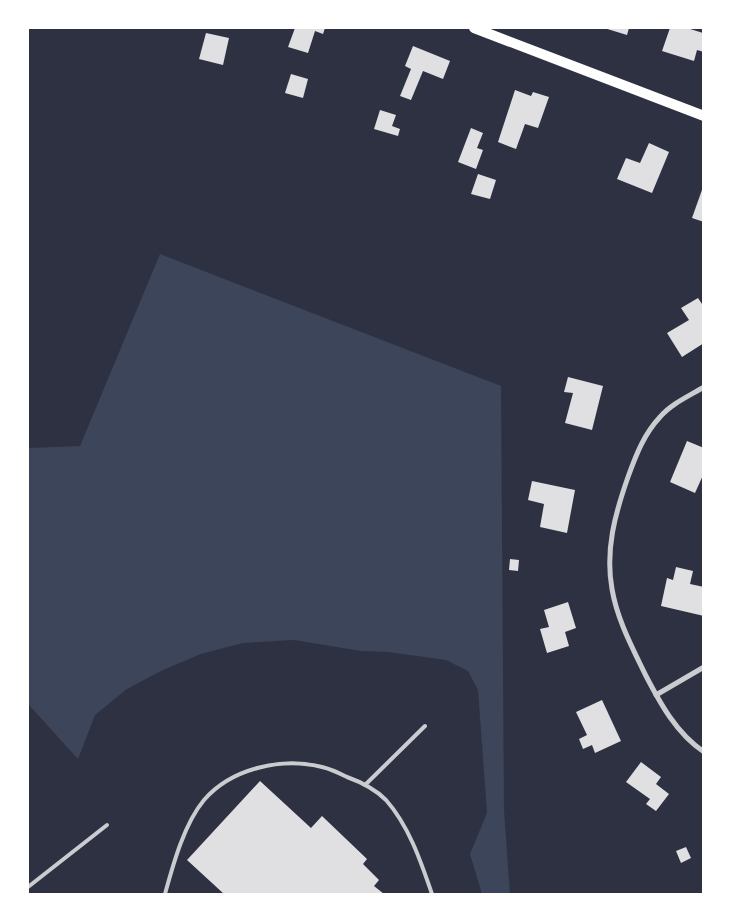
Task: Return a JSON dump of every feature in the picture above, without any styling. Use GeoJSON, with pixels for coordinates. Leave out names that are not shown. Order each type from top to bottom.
{"type":"FeatureCollection","features":[{"type":"Feature","properties":{"kind":"main road"},"geometry":{"type":"LineString","coordinates":[[474,28],[704,116]]}},
{"type":"Feature","properties":{"kind":"street"},"geometry":{"type":"LineString","coordinates":[[704,387],[666,411],[649,431],[636,456],[612,530],[610,546],[612,589],[629,641],[656,695],[679,730],[689,741],[704,752]]}},
{"type":"Feature","properties":{"kind":"street"},"geometry":{"type":"LineString","coordinates":[[656,695],[704,667]]}},
{"type":"Feature","properties":{"kind":"lane"},"geometry":{"type":"LineString","coordinates":[[365,785],[425,726]]}},
{"type":"Feature","properties":{"kind":"lane"},"geometry":{"type":"LineString","coordinates":[[165,894],[178,850],[194,815],[203,801],[226,781],[254,769],[287,763],[323,767],[365,785],[384,798],[401,821],[418,854],[432,894]]}},
{"type":"Feature","properties":{"kind":"lane"},"geometry":{"type":"LineString","coordinates":[[28,887],[107,825]]}},
{"type":"Feature","properties":{"kind":"shaded area"},"geometry":{"type":"Polygon","coordinates":[[[160,254],[501,386],[504,810],[510,894],[482,894],[470,854],[487,813],[478,690],[468,671],[446,660],[388,652],[361,651],[294,640],[243,643],[201,654],[163,670],[127,689],[95,715],[78,759],[28,704],[28,448],[80,446],[160,254]]]}},
{"type":"Feature","properties":{"kind":"building"},"geometry":{"type":"Polygon","coordinates":[[[295,28],[325,28],[323,34],[315,31],[308,53],[288,47],[295,28]]]}},
{"type":"Feature","properties":{"kind":"building"},"geometry":{"type":"Polygon","coordinates":[[[604,28],[629,28],[627,35],[604,28]]]}},
{"type":"Feature","properties":{"kind":"building"},"geometry":{"type":"Polygon","coordinates":[[[670,28],[687,28],[703,33],[704,52],[697,50],[694,61],[662,51],[670,28]]]}},
{"type":"Feature","properties":{"kind":"building"},"geometry":{"type":"Polygon","coordinates":[[[206,33],[229,38],[223,65],[199,59],[206,33]]]}},
{"type":"Feature","properties":{"kind":"building"},"geometry":{"type":"Polygon","coordinates":[[[413,46],[450,61],[443,79],[423,71],[411,100],[400,96],[411,69],[405,66],[413,46]]]}},
{"type":"Feature","properties":{"kind":"building"},"geometry":{"type":"Polygon","coordinates":[[[291,74],[308,79],[303,98],[285,93],[291,74]]]}},
{"type":"Feature","properties":{"kind":"building"},"geometry":{"type":"Polygon","coordinates":[[[515,90],[531,96],[533,92],[549,97],[538,128],[525,124],[516,149],[498,142],[515,90]]]}},
{"type":"Feature","properties":{"kind":"building"},"geometry":{"type":"Polygon","coordinates":[[[380,110],[396,115],[392,126],[400,129],[398,136],[374,129],[380,110]]]}},
{"type":"Feature","properties":{"kind":"building"},"geometry":{"type":"Polygon","coordinates":[[[471,128],[483,133],[477,148],[483,150],[476,169],[458,162],[471,128]]]}},
{"type":"Feature","properties":{"kind":"building"},"geometry":{"type":"Polygon","coordinates":[[[649,143],[669,152],[652,193],[617,179],[626,158],[640,163],[649,143]]]}},
{"type":"Feature","properties":{"kind":"building"},"geometry":{"type":"Polygon","coordinates":[[[478,174],[496,180],[490,199],[471,194],[478,174]]]}},
{"type":"Feature","properties":{"kind":"building"},"geometry":{"type":"Polygon","coordinates":[[[704,187],[704,222],[692,218],[704,187]]]}},
{"type":"Feature","properties":{"kind":"building"},"geometry":{"type":"Polygon","coordinates":[[[698,298],[704,307],[704,343],[682,357],[667,333],[689,320],[681,308],[698,298]]]}},
{"type":"Feature","properties":{"kind":"building"},"geometry":{"type":"Polygon","coordinates":[[[568,377],[603,386],[592,430],[565,423],[573,393],[564,392],[568,377]]]}},
{"type":"Feature","properties":{"kind":"building"},"geometry":{"type":"Polygon","coordinates":[[[687,441],[704,448],[704,473],[695,493],[670,482],[687,441]]]}},
{"type":"Feature","properties":{"kind":"building"},"geometry":{"type":"Polygon","coordinates":[[[532,481],[575,490],[567,533],[540,527],[544,504],[528,500],[532,481]]]}},
{"type":"Feature","properties":{"kind":"building"},"geometry":{"type":"Polygon","coordinates":[[[510,559],[519,560],[518,571],[509,570],[510,559]]]}},
{"type":"Feature","properties":{"kind":"building"},"geometry":{"type":"Polygon","coordinates":[[[676,567],[693,571],[690,584],[704,587],[704,616],[661,606],[667,578],[673,580],[676,567]]]}},
{"type":"Feature","properties":{"kind":"building"},"geometry":{"type":"Polygon","coordinates":[[[568,602],[576,628],[565,632],[569,646],[547,653],[540,629],[549,627],[544,610],[568,602]]]}},
{"type":"Feature","properties":{"kind":"building"},"geometry":{"type":"Polygon","coordinates":[[[602,700],[621,741],[595,753],[592,745],[583,749],[579,739],[587,735],[576,712],[602,700]]]}},
{"type":"Feature","properties":{"kind":"building"},"geometry":{"type":"Polygon","coordinates":[[[641,762],[661,777],[656,784],[669,794],[656,811],[646,804],[650,799],[626,782],[641,762]]]}},
{"type":"Feature","properties":{"kind":"building"},"geometry":{"type":"Polygon","coordinates":[[[260,781],[311,828],[322,816],[367,859],[363,864],[379,880],[374,886],[384,894],[224,894],[187,860],[260,781]]]}},
{"type":"Feature","properties":{"kind":"building"},"geometry":{"type":"Polygon","coordinates":[[[686,847],[691,858],[681,863],[676,851],[686,847]]]}}]}
